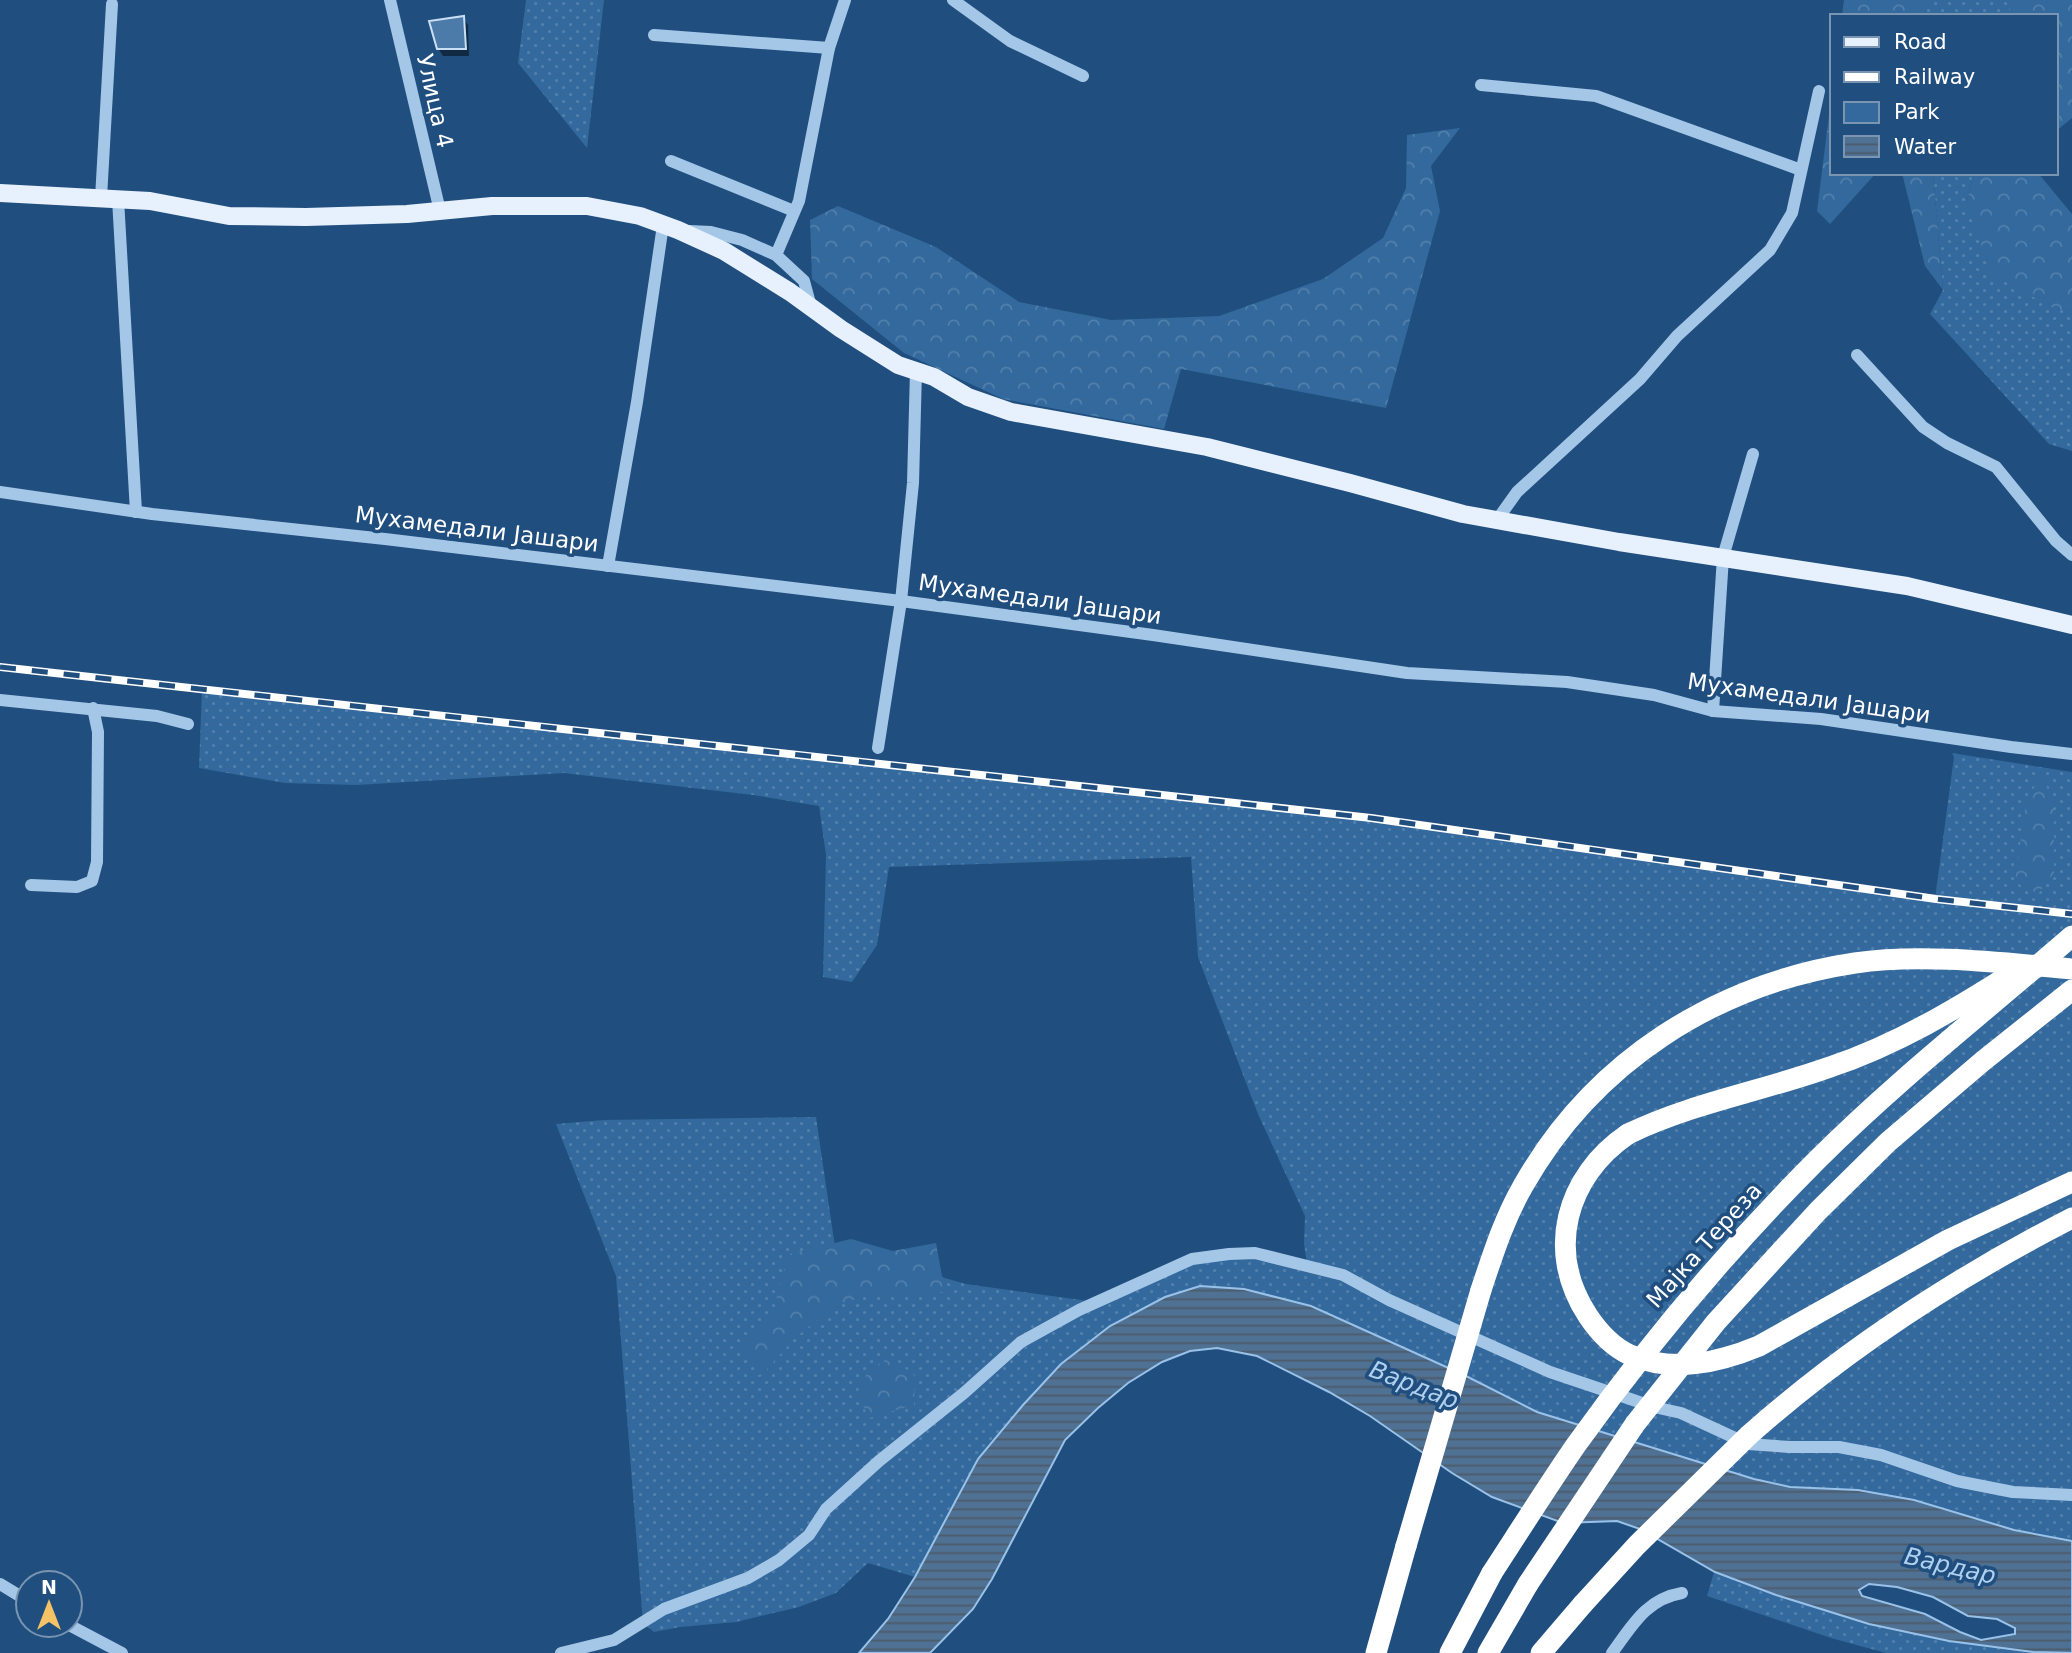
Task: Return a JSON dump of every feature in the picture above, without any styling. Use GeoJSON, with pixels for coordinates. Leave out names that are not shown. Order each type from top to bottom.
{"type":"FeatureCollection","features":[{"type":"Feature","properties":{"kind":"highway"},"geometry":{"type":"LineString","coordinates":[[2072,935],[1964,1004],[1866,1055],[1799,1078],[1665,1117],[1628,1134],[1600,1156],[1579,1187],[1567,1222],[1568,1267],[1575,1291],[1586,1313],[1613,1345],[1629,1354],[1666,1364],[1710,1362],[1736,1356],[1759,1346],[1948,1240],[2072,1182]]}},
{"type":"Feature","properties":{"kind":"highway","name":"Мајка Тереза"},"geometry":{"type":"LineString","coordinates":[[1450,1653],[1492,1573],[1576,1446],[1627,1376],[1694,1293],[1826,1152],[1897,1085],[2072,935]]}},
{"type":"Feature","properties":{"kind":"highway"},"geometry":{"type":"LineString","coordinates":[[1376,1653],[1481,1290],[1510,1211],[1534,1168],[1559,1132],[1592,1095],[1646,1046],[1695,1015],[1781,979],[1856,963],[1899,960],[1965,961],[2072,969]]}},
{"type":"Feature","properties":{"kind":"highway"},"geometry":{"type":"LineString","coordinates":[[1488,1653],[1577,1508],[1635,1424],[1716,1322],[1818,1211],[1888,1142],[2072,990]]}},
{"type":"Feature","properties":{"kind":"highway"},"geometry":{"type":"LineString","coordinates":[[1541,1653],[1637,1545],[1777,1409],[1896,1322],[2001,1256],[2072,1218]]}},
{"type":"Feature","properties":{"kind":"main road"},"geometry":{"type":"LineString","coordinates":[[0,193],[150,201],[229,216],[407,214],[492,206],[587,206],[640,216],[724,251],[898,365],[933,377],[968,397],[1011,412],[1207,447],[1463,514],[1619,542],[1907,586],[2072,625]]}},
{"type":"Feature","properties":{"kind":"street","name":"Улица 4"},"geometry":{"type":"LineString","coordinates":[[390,0],[440,211]]}},
{"type":"Feature","properties":{"kind":"street"},"geometry":{"type":"LineString","coordinates":[[776,255],[799,201],[830,48],[845,0]]}},
{"type":"Feature","properties":{"kind":"street"},"geometry":{"type":"LineString","coordinates":[[953,0],[1010,41],[1083,76]]}},
{"type":"Feature","properties":{"kind":"street"},"geometry":{"type":"LineString","coordinates":[[111,4],[110,199],[136,512]]}},
{"type":"Feature","properties":{"kind":"street"},"geometry":{"type":"LineString","coordinates":[[654,35],[830,48]]}},
{"type":"Feature","properties":{"kind":"street"},"geometry":{"type":"LineString","coordinates":[[1481,85],[1596,96],[1801,170]]}},
{"type":"Feature","properties":{"kind":"street"},"geometry":{"type":"LineString","coordinates":[[1497,520],[1517,492],[1640,379],[1677,336],[1770,250],[1792,213],[1819,91]]}},
{"type":"Feature","properties":{"kind":"street"},"geometry":{"type":"LineString","coordinates":[[671,162],[794,211]]}},
{"type":"Feature","properties":{"kind":"street"},"geometry":{"type":"LineString","coordinates":[[608,566],[670,228],[711,232],[742,240],[776,255],[804,281],[811,307]]}},
{"type":"Feature","properties":{"kind":"street"},"geometry":{"type":"LineString","coordinates":[[1857,355],[1923,427],[1947,443],[1996,467],[2056,541],[2072,555]]}},
{"type":"Feature","properties":{"kind":"street"},"geometry":{"type":"LineString","coordinates":[[878,748],[901,601],[913,483],[916,371]]}},
{"type":"Feature","properties":{"kind":"street"},"geometry":{"type":"LineString","coordinates":[[1713,711],[1723,556],[1753,454]]}},
{"type":"Feature","properties":{"kind":"street","name":"Мухамедали Јашари"},"geometry":{"type":"LineString","coordinates":[[0,492],[136,512],[372,537],[901,601],[1407,673],[1567,682],[1654,695],[1713,711],[1821,719],[2072,754]]}},
{"type":"Feature","properties":{"kind":"street"},"geometry":{"type":"LineString","coordinates":[[0,699],[158,716],[188,724]]}},
{"type":"Feature","properties":{"kind":"street"},"geometry":{"type":"LineString","coordinates":[[31,885],[77,887],[92,881],[97,862],[98,732],[93,708]]}},
{"type":"Feature","properties":{"kind":"street"},"geometry":{"type":"LineString","coordinates":[[561,1653],[614,1640],[664,1609],[748,1578],[779,1560],[809,1535],[827,1509],[879,1461],[964,1393],[1021,1342],[1079,1310],[1192,1259],[1229,1254],[1255,1253],[1343,1275],[1390,1300],[1550,1372],[1681,1413],[1748,1444],[1839,1447],[1881,1455],[1957,1481],[2012,1492],[2072,1496]]}},
{"type":"Feature","properties":{"kind":"street"},"geometry":{"type":"LineString","coordinates":[[1612,1653],[1656,1601],[1669,1595],[1682,1594]]}},
{"type":"Feature","properties":{"kind":"street"},"geometry":{"type":"LineString","coordinates":[[84,1633],[122,1653]]}},
{"type":"Feature","properties":{"kind":"green space"},"geometry":{"type":"Polygon","coordinates":[[[526,0],[604,0],[587,148],[518,63],[526,0]]]}},
{"type":"Feature","properties":{"kind":"green space"},"geometry":{"type":"Polygon","coordinates":[[[1844,0],[1927,0],[1927,14],[1842,14],[1844,0]]]}},
{"type":"Feature","properties":{"kind":"green space"},"geometry":{"type":"Polygon","coordinates":[[[1927,0],[2009,0],[2009,14],[1927,14],[1927,0]]]}},
{"type":"Feature","properties":{"kind":"green space"},"geometry":{"type":"Polygon","coordinates":[[[2009,0],[2072,0],[2072,118],[2058,129],[2058,14],[2009,14],[2009,0]]]}},
{"type":"Feature","properties":{"kind":"green space"},"geometry":{"type":"Polygon","coordinates":[[[1830,107],[1830,175],[1874,175],[1830,224],[1817,211],[1830,107]]]}},
{"type":"Feature","properties":{"kind":"green space"},"geometry":{"type":"Polygon","coordinates":[[[1460,128],[1431,166],[1440,211],[1386,408],[1181,369],[1164,429],[1003,399],[904,353],[812,279],[810,220],[838,206],[936,247],[1019,302],[1111,320],[1219,316],[1323,279],[1383,238],[1406,188],[1407,135],[1460,128]]]}},
{"type":"Feature","properties":{"kind":"green space"},"geometry":{"type":"Polygon","coordinates":[[[1902,175],[1933,175],[1943,290],[1925,266],[1902,175]]]}},
{"type":"Feature","properties":{"kind":"green space"},"geometry":{"type":"Polygon","coordinates":[[[1933,175],[1974,175],[1967,201],[2072,304],[2072,451],[2049,444],[1930,314],[1943,290],[1933,175]]]}},
{"type":"Feature","properties":{"kind":"green space"},"geometry":{"type":"Polygon","coordinates":[[[1974,175],[2040,175],[2072,214],[2072,304],[2059,311],[1991,274],[1967,201],[1974,175]]]}},
{"type":"Feature","properties":{"kind":"green space"},"geometry":{"type":"Polygon","coordinates":[[[202,690],[1371,818],[1935,899],[1954,757],[1952,753],[2072,772],[2072,1541],[2014,1530],[1914,1500],[1858,1490],[1790,1487],[1651,1448],[1537,1412],[1464,1375],[1311,1306],[1244,1289],[1011,1420],[978,1459],[915,1577],[868,1563],[836,1593],[799,1607],[736,1622],[654,1632],[643,1623],[616,1276],[556,1124],[604,1120],[816,1117],[835,1247],[966,1284],[1095,1302],[1192,1259],[1255,1253],[1308,1271],[1304,1244],[1305,1216],[1258,1114],[1198,957],[1191,857],[889,867],[877,945],[852,982],[823,977],[826,855],[819,806],[753,795],[564,773],[356,785],[285,783],[199,768],[202,690]]]}},
{"type":"Feature","properties":{"kind":"green space"},"geometry":{"type":"Polygon","coordinates":[[[2041,774],[2054,804],[2054,873],[2038,894],[2015,882],[2026,803],[2041,774]]]}},
{"type":"Feature","properties":{"kind":"green space"},"geometry":{"type":"Polygon","coordinates":[[[851,1239],[893,1251],[936,1243],[945,1292],[865,1296],[833,1307],[795,1338],[760,1377],[743,1348],[774,1315],[778,1289],[789,1254],[851,1239]]]}},
{"type":"Feature","properties":{"kind":"green space"},"geometry":{"type":"Polygon","coordinates":[[[893,1359],[915,1376],[914,1405],[869,1418],[857,1393],[870,1367],[893,1359]]]}},
{"type":"Feature","properties":{"kind":"green space"},"geometry":{"type":"Polygon","coordinates":[[[1714,1572],[1869,1624],[2047,1653],[1886,1653],[1831,1638],[1707,1596],[1714,1572]]]}},
{"type":"Feature","properties":{"kind":"water","name":"Вардар"},"geometry":{"type":"Polygon","coordinates":[[[1200,1286],[1244,1289],[1311,1306],[1464,1375],[1537,1412],[1754,1479],[1790,1487],[1858,1490],[1914,1500],[2014,1530],[2072,1541],[2072,1653],[2033,1652],[1949,1641],[1869,1624],[1776,1595],[1715,1572],[1640,1529],[1617,1521],[1563,1523],[1492,1497],[1329,1392],[1257,1356],[1217,1348],[1190,1351],[1162,1362],[1128,1383],[1065,1440],[992,1579],[973,1609],[930,1653],[859,1653],[888,1619],[915,1577],[978,1459],[1023,1405],[1061,1364],[1110,1326],[1165,1297],[1200,1286]],[[1869,1584],[1859,1590],[1862,1596],[1925,1614],[1981,1640],[2015,1634],[2015,1628],[1997,1619],[1968,1616],[1933,1597],[1897,1587],[1869,1584]]]}},
{"type":"Feature","properties":{"kind":"building"},"geometry":{"type":"Polygon","coordinates":[[[464,16],[466,49],[437,49],[429,21],[464,16]]]}},
{"type":"Feature","properties":{"kind":"railway"},"geometry":{"type":"LineString","coordinates":[[0,667],[1371,818],[1936,899],[2072,914]]}}]}
